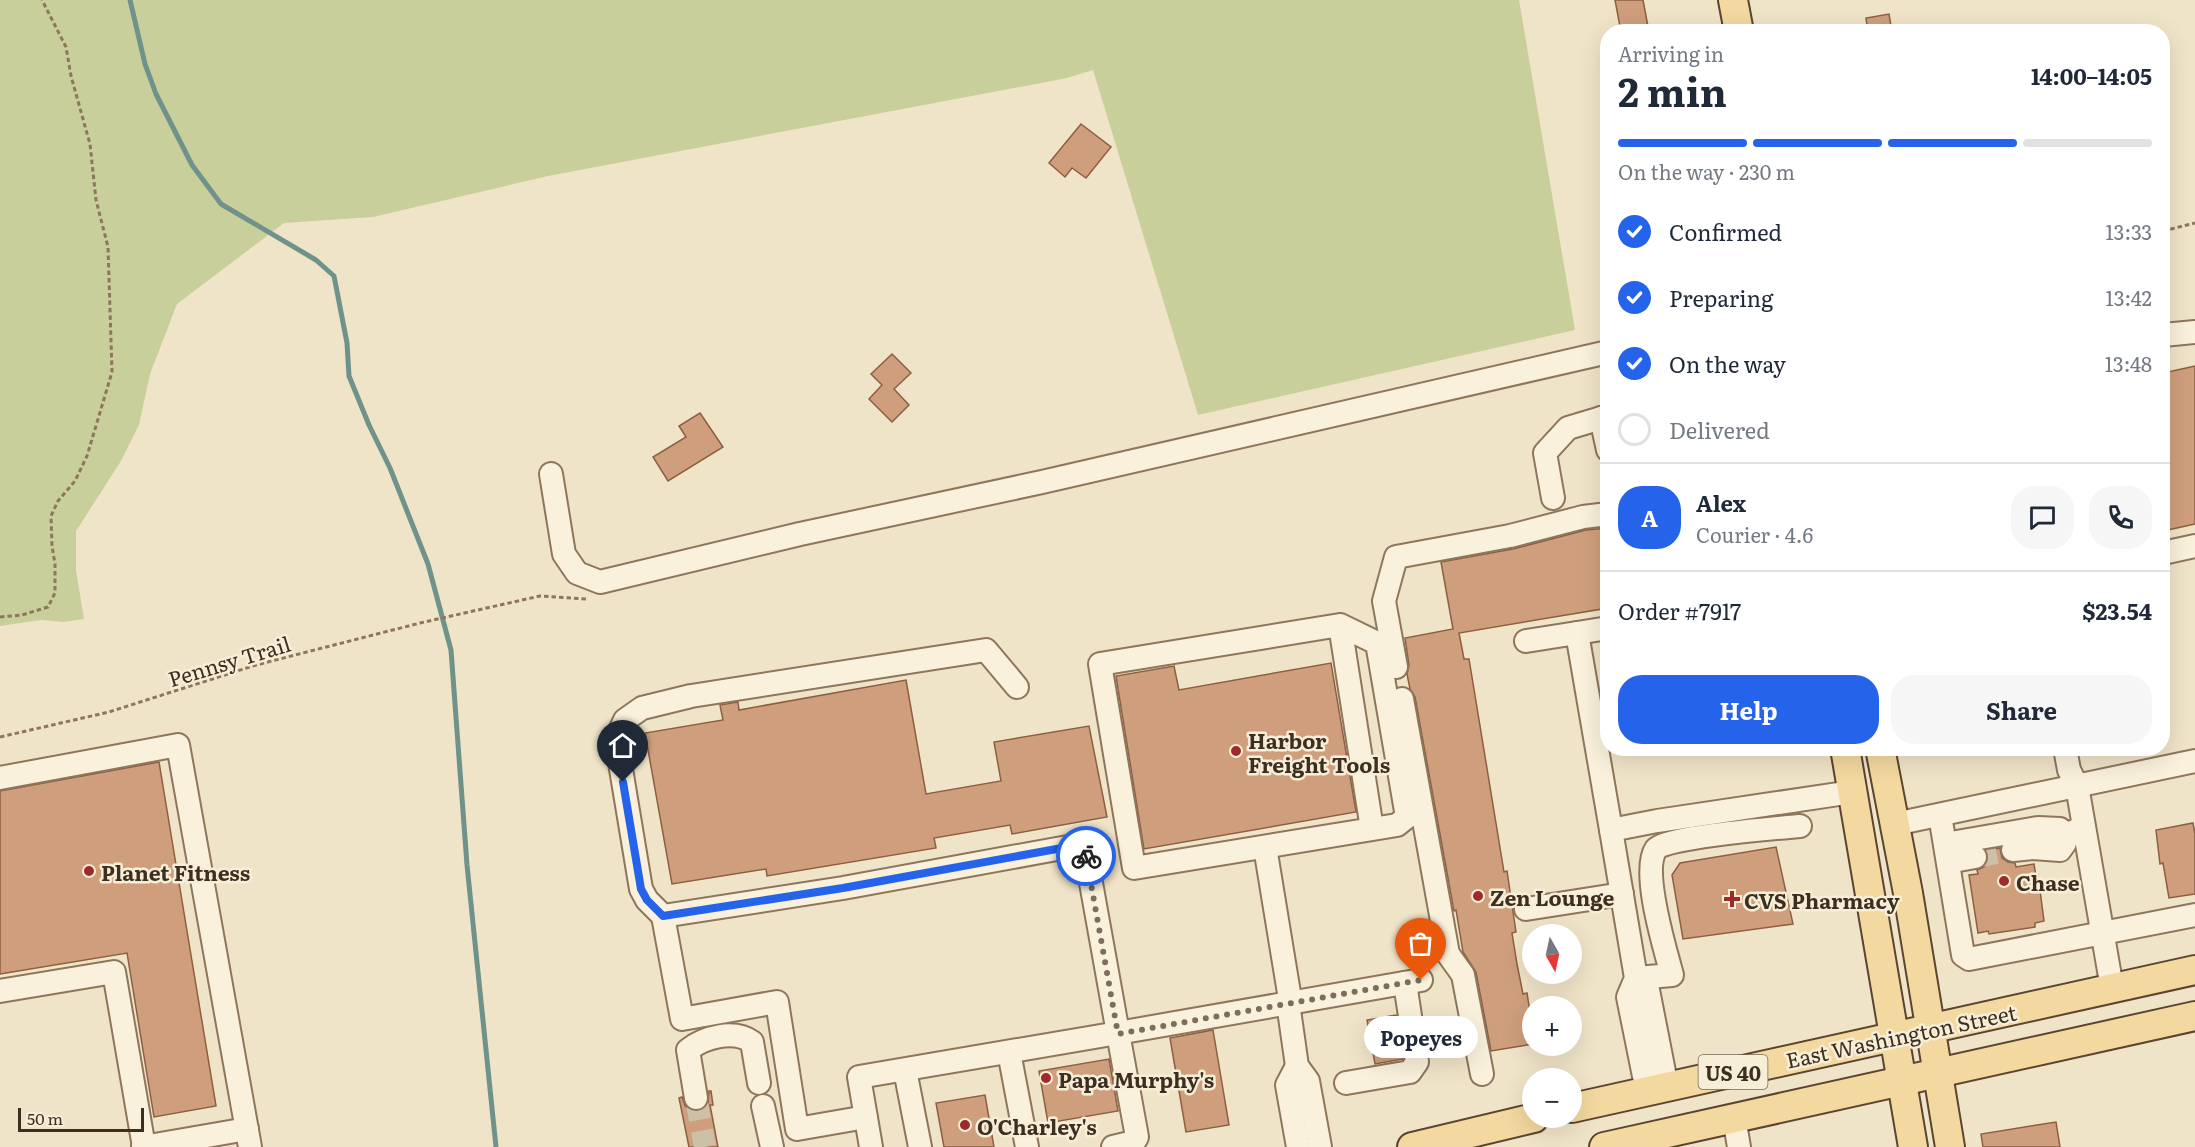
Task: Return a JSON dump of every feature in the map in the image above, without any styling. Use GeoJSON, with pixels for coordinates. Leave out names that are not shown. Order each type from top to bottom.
{"type":"FeatureCollection","features":[{"type":"Feature","properties":{"kind":"main road"},"geometry":{"type":"LineString","coordinates":[[1733,0],[1738,24]]}},
{"type":"Feature","properties":{"kind":"main road"},"geometry":{"type":"LineString","coordinates":[[1846,756],[1854,803],[1950,1147]]}},
{"type":"Feature","properties":{"kind":"main road"},"geometry":{"type":"LineString","coordinates":[[1882,756],[1895,824],[1922,1044],[1902,1081],[1913,1147]]}},
{"type":"Feature","properties":{"kind":"main road","name":"East Washington Street"},"geometry":{"type":"LineString","coordinates":[[1582,1106],[1657,1089],[1922,1044],[2112,988],[2195,970]]}},
{"type":"Feature","properties":{"kind":"main road","name":"East Washington Street"},"geometry":{"type":"LineString","coordinates":[[1922,1044],[1970,1066],[2195,1016]]}},
{"type":"Feature","properties":{"kind":"main road","name":"East Washington Street"},"geometry":{"type":"LineString","coordinates":[[1604,1147],[1902,1081],[1922,1044]]}},
{"type":"Feature","properties":{"kind":"main road"},"geometry":{"type":"LineString","coordinates":[[1412,1147],[1522,1121]]}},
{"type":"Feature","properties":{"kind":"street"},"geometry":{"type":"LineString","coordinates":[[2170,334],[2195,332]]}},
{"type":"Feature","properties":{"kind":"street"},"geometry":{"type":"LineString","coordinates":[[552,474],[564,554],[577,573],[600,582],[800,534],[1042,482],[1600,354]]}},
{"type":"Feature","properties":{"kind":"street"},"geometry":{"type":"LineString","coordinates":[[1553,498],[1545,453],[1568,429],[1600,418]]}},
{"type":"Feature","properties":{"kind":"street"},"geometry":{"type":"LineString","coordinates":[[1482,1074],[1463,975],[1448,954],[1384,601],[1396,557],[1510,536],[1582,517],[1600,515]]}},
{"type":"Feature","properties":{"kind":"street"},"geometry":{"type":"LineString","coordinates":[[2170,551],[2195,546]]}},
{"type":"Feature","properties":{"kind":"street"},"geometry":{"type":"LineString","coordinates":[[1340,625],[1372,829]]}},
{"type":"Feature","properties":{"kind":"street"},"geometry":{"type":"LineString","coordinates":[[1340,625],[1377,643],[1407,817],[1397,825],[1372,829],[1134,868],[1100,664],[1340,625]]}},
{"type":"Feature","properties":{"kind":"street"},"geometry":{"type":"LineString","coordinates":[[1526,641],[1600,629]]}},
{"type":"Feature","properties":{"kind":"street"},"geometry":{"type":"LineString","coordinates":[[1576,633],[1636,978],[1648,990],[1657,1089]]}},
{"type":"Feature","properties":{"kind":"street"},"geometry":{"type":"LineString","coordinates":[[866,1117],[797,1129],[777,1002],[682,1019],[663,916],[647,900],[641,889],[616,739],[625,720],[642,708],[691,696],[986,650],[1017,687]]}},
{"type":"Feature","properties":{"kind":"street"},"geometry":{"type":"LineString","coordinates":[[0,778],[178,745],[248,1138],[144,1147],[114,972],[0,991]]}},
{"type":"Feature","properties":{"kind":"street"},"geometry":{"type":"LineString","coordinates":[[2066,756],[2069,770],[2077,786],[2075,831],[2103,933],[2112,988]]}},
{"type":"Feature","properties":{"kind":"street"},"geometry":{"type":"LineString","coordinates":[[1895,824],[2195,761]]}},
{"type":"Feature","properties":{"kind":"street"},"geometry":{"type":"LineString","coordinates":[[1611,830],[1649,822],[1854,803]]}},
{"type":"Feature","properties":{"kind":"street"},"geometry":{"type":"LineString","coordinates":[[1940,815],[1963,955],[1969,959],[2195,915]]}},
{"type":"Feature","properties":{"kind":"street"},"geometry":{"type":"LineString","coordinates":[[1649,822],[1656,849]]}},
{"type":"Feature","properties":{"kind":"street"},"geometry":{"type":"LineString","coordinates":[[1636,978],[1672,975],[1658,926],[1650,864],[1656,849],[1662,844],[1696,837],[1800,826]]}},
{"type":"Feature","properties":{"kind":"street"},"geometry":{"type":"LineString","coordinates":[[1946,853],[2038,828],[2075,831]]}},
{"type":"Feature","properties":{"kind":"street"},"geometry":{"type":"LineString","coordinates":[[2013,850],[2042,848],[2060,850],[2075,831]]}},
{"type":"Feature","properties":{"kind":"street"},"geometry":{"type":"LineString","coordinates":[[663,916],[843,888],[1084,844],[1137,1137],[1134,1142],[1113,1147]]}},
{"type":"Feature","properties":{"kind":"street"},"geometry":{"type":"LineString","coordinates":[[1265,847],[1289,993],[1288,1003],[1297,1066],[1308,1081],[1320,1147]]}},
{"type":"Feature","properties":{"kind":"street"},"geometry":{"type":"LineString","coordinates":[[1946,853],[1975,857]]}},
{"type":"Feature","properties":{"kind":"street"},"geometry":{"type":"LineString","coordinates":[[1526,909],[1622,894]]}},
{"type":"Feature","properties":{"kind":"street"},"geometry":{"type":"LineString","coordinates":[[872,1147],[859,1077],[1118,1034],[1413,981],[1417,1062],[1410,1072],[1346,1083]]}},
{"type":"Feature","properties":{"kind":"street"},"geometry":{"type":"LineString","coordinates":[[696,1098],[688,1050],[697,1042],[724,1036],[744,1036],[752,1042],[759,1083]]}},
{"type":"Feature","properties":{"kind":"street"},"geometry":{"type":"LineString","coordinates":[[1009,1052],[1027,1147]]}},
{"type":"Feature","properties":{"kind":"street"},"geometry":{"type":"LineString","coordinates":[[1297,1066],[1287,1085],[1298,1147]]}},
{"type":"Feature","properties":{"kind":"street"},"geometry":{"type":"LineString","coordinates":[[905,1070],[920,1147]]}},
{"type":"Feature","properties":{"kind":"street"},"geometry":{"type":"LineString","coordinates":[[763,1106],[772,1147]]}},
{"type":"Feature","properties":{"kind":"street"},"geometry":{"type":"LineString","coordinates":[[1734,1118],[1739,1147]]}},
{"type":"Feature","properties":{"kind":"path"},"geometry":{"type":"LineString","coordinates":[[0,616],[22,615],[48,608],[55,593],[56,564],[52,546],[51,516],[58,501],[75,481],[87,456],[112,372],[108,247],[96,200],[90,144],[71,76],[66,47],[42,0]]}},
{"type":"Feature","properties":{"kind":"path"},"geometry":{"type":"LineString","coordinates":[[2170,229],[2195,223]]}},
{"type":"Feature","properties":{"kind":"path","name":"Pennsy Trail"},"geometry":{"type":"LineString","coordinates":[[0,737],[109,712],[256,665],[467,612]]}},
{"type":"Feature","properties":{"kind":"green space"},"geometry":{"type":"Polygon","coordinates":[[[0,0],[1519,0],[1575,330],[1198,415],[1093,70],[1067,78],[548,176],[373,217],[284,223],[177,304],[150,374],[139,425],[121,461],[76,531],[76,570],[84,619],[63,622],[41,620],[0,626],[0,0]]]}},
{"type":"Feature","properties":{"kind":"building"},"geometry":{"type":"Polygon","coordinates":[[[1615,0],[1643,0],[1648,24],[1620,24],[1615,0]]]}},
{"type":"Feature","properties":{"kind":"building"},"geometry":{"type":"Polygon","coordinates":[[[1889,14],[1891,24],[1867,24],[1866,18],[1889,14]]]}},
{"type":"Feature","properties":{"kind":"building"},"geometry":{"type":"Polygon","coordinates":[[[1081,124],[1111,147],[1086,178],[1072,168],[1065,177],[1049,163],[1081,124]]]}},
{"type":"Feature","properties":{"kind":"building"},"geometry":{"type":"Polygon","coordinates":[[[892,354],[911,373],[894,389],[909,405],[892,422],[869,399],[882,385],[871,374],[892,354]]]}},
{"type":"Feature","properties":{"kind":"building"},"geometry":{"type":"Polygon","coordinates":[[[2195,366],[2195,524],[2170,529],[2170,371],[2195,366]]]}},
{"type":"Feature","properties":{"kind":"building"},"geometry":{"type":"Polygon","coordinates":[[[700,413],[723,447],[668,481],[653,457],[686,437],[679,426],[700,413]]]}},
{"type":"Feature","properties":{"kind":"building"},"geometry":{"type":"Polygon","coordinates":[[[1600,529],[1600,609],[1459,633],[1464,659],[1469,659],[1504,872],[1507,871],[1516,932],[1512,933],[1517,964],[1523,994],[1527,993],[1527,996],[1522,996],[1522,1046],[1491,1051],[1476,972],[1463,952],[1456,910],[1454,911],[1415,697],[1410,689],[1407,674],[1409,665],[1405,638],[1453,629],[1441,562],[1513,549],[1586,530],[1600,529]]]}},
{"type":"Feature","properties":{"kind":"building","name":"Harbor Freight Tools"},"geometry":{"type":"Polygon","coordinates":[[[1331,663],[1356,812],[1144,849],[1116,676],[1174,666],[1179,690],[1331,663]]]}},
{"type":"Feature","properties":{"kind":"building"},"geometry":{"type":"Polygon","coordinates":[[[906,680],[926,794],[1001,781],[994,742],[1089,726],[1107,817],[1012,834],[1010,825],[934,838],[936,848],[767,876],[766,869],[672,884],[645,733],[723,720],[720,705],[738,702],[739,710],[906,680]]]}},
{"type":"Feature","properties":{"kind":"building","name":"Planet Fitness"},"geometry":{"type":"Polygon","coordinates":[[[159,762],[216,1106],[154,1117],[127,953],[0,974],[0,791],[159,762]]]}},
{"type":"Feature","properties":{"kind":"building"},"geometry":{"type":"Polygon","coordinates":[[[2193,823],[2195,894],[2169,898],[2163,863],[2160,864],[2156,830],[2193,823]]]}},
{"type":"Feature","properties":{"kind":"building","name":"CVS Pharmacy"},"geometry":{"type":"Polygon","coordinates":[[[1776,847],[1793,924],[1683,939],[1672,875],[1680,863],[1776,847]]]}},
{"type":"Feature","properties":{"kind":"building","name":"Chase"},"geometry":{"type":"Polygon","coordinates":[[[2000,848],[2002,858],[2015,863],[2016,867],[2034,864],[2036,876],[2038,875],[2044,921],[2035,923],[2035,927],[1989,934],[1988,931],[1978,933],[1969,875],[1978,874],[1977,870],[1984,867],[1988,861],[1986,851],[2000,848]]]}},
{"type":"Feature","properties":{"kind":"building"},"geometry":{"type":"Polygon","coordinates":[[[1396,1015],[1403,1059],[1375,1064],[1367,1020],[1396,1015]]]}},
{"type":"Feature","properties":{"kind":"building"},"geometry":{"type":"Polygon","coordinates":[[[1213,1030],[1229,1125],[1186,1132],[1170,1038],[1213,1030]]]}},
{"type":"Feature","properties":{"kind":"building"},"geometry":{"type":"Polygon","coordinates":[[[1109,1059],[1118,1111],[1048,1123],[1039,1071],[1109,1059]]]}},
{"type":"Feature","properties":{"kind":"building"},"geometry":{"type":"Polygon","coordinates":[[[709,1091],[711,1091],[713,1105],[710,1105],[718,1147],[689,1147],[679,1098],[682,1097],[685,1106],[691,1110],[699,1111],[708,1103],[709,1091]]]}},
{"type":"Feature","properties":{"kind":"building","name":"O'Charley's"},"geometry":{"type":"Polygon","coordinates":[[[985,1095],[994,1147],[944,1147],[936,1103],[985,1095]]]}},
{"type":"Feature","properties":{"kind":"building"},"geometry":{"type":"Polygon","coordinates":[[[2056,1122],[2060,1147],[1983,1147],[1981,1134],[2056,1122]]]}},
{"type":"Feature","properties":{"kind":"waterway"},"geometry":{"type":"LineString","coordinates":[[130,0],[145,64],[156,94],[192,165],[221,204],[316,260],[334,276],[347,343],[349,376],[390,468],[428,564],[451,650],[467,865],[496,1147]]}},
{"type":"Feature","properties":{"kind":"tunnel"},"geometry":{"type":"LineString","coordinates":[[1975,857],[2013,850]]}},
{"type":"Feature","properties":{"kind":"tunnel"},"geometry":{"type":"LineString","coordinates":[[696,1098],[705,1147]]}},
{"type":"Feature","properties":{"kind":"way so far"},"geometry":{"type":"LineString","coordinates":[[1086,856],[1118,1034],[1421,980]]}},
{"type":"Feature","properties":{"kind":"place","name":"Harbor Freight Tools"},"geometry":{"type":"Point","coordinates":[1236,751]}},
{"type":"Feature","properties":{"kind":"place","name":"Planet Fitness"},"geometry":{"type":"Point","coordinates":[89,871]}},
{"type":"Feature","properties":{"kind":"place","name":"Chase"},"geometry":{"type":"Point","coordinates":[2004,881]}},
{"type":"Feature","properties":{"kind":"place","name":"Zen Lounge"},"geometry":{"type":"Point","coordinates":[1478,896]}},
{"type":"Feature","properties":{"kind":"place","name":"CVS Pharmacy"},"geometry":{"type":"Point","coordinates":[1732,899]}},
{"type":"Feature","properties":{"kind":"place","name":"Popeyes"},"geometry":{"type":"Point","coordinates":[1421,980]}},
{"type":"Feature","properties":{"kind":"place","name":"Papa Murphy's"},"geometry":{"type":"Point","coordinates":[1046,1078]}},
{"type":"Feature","properties":{"kind":"place","name":"O'Charley's"},"geometry":{"type":"Point","coordinates":[965,1125]}},
{"type":"Feature","properties":{"kind":"route"},"geometry":{"type":"LineString","coordinates":[[623,782],[641,889],[647,900],[663,916],[843,888],[1084,844],[1086,856]]}}]}
